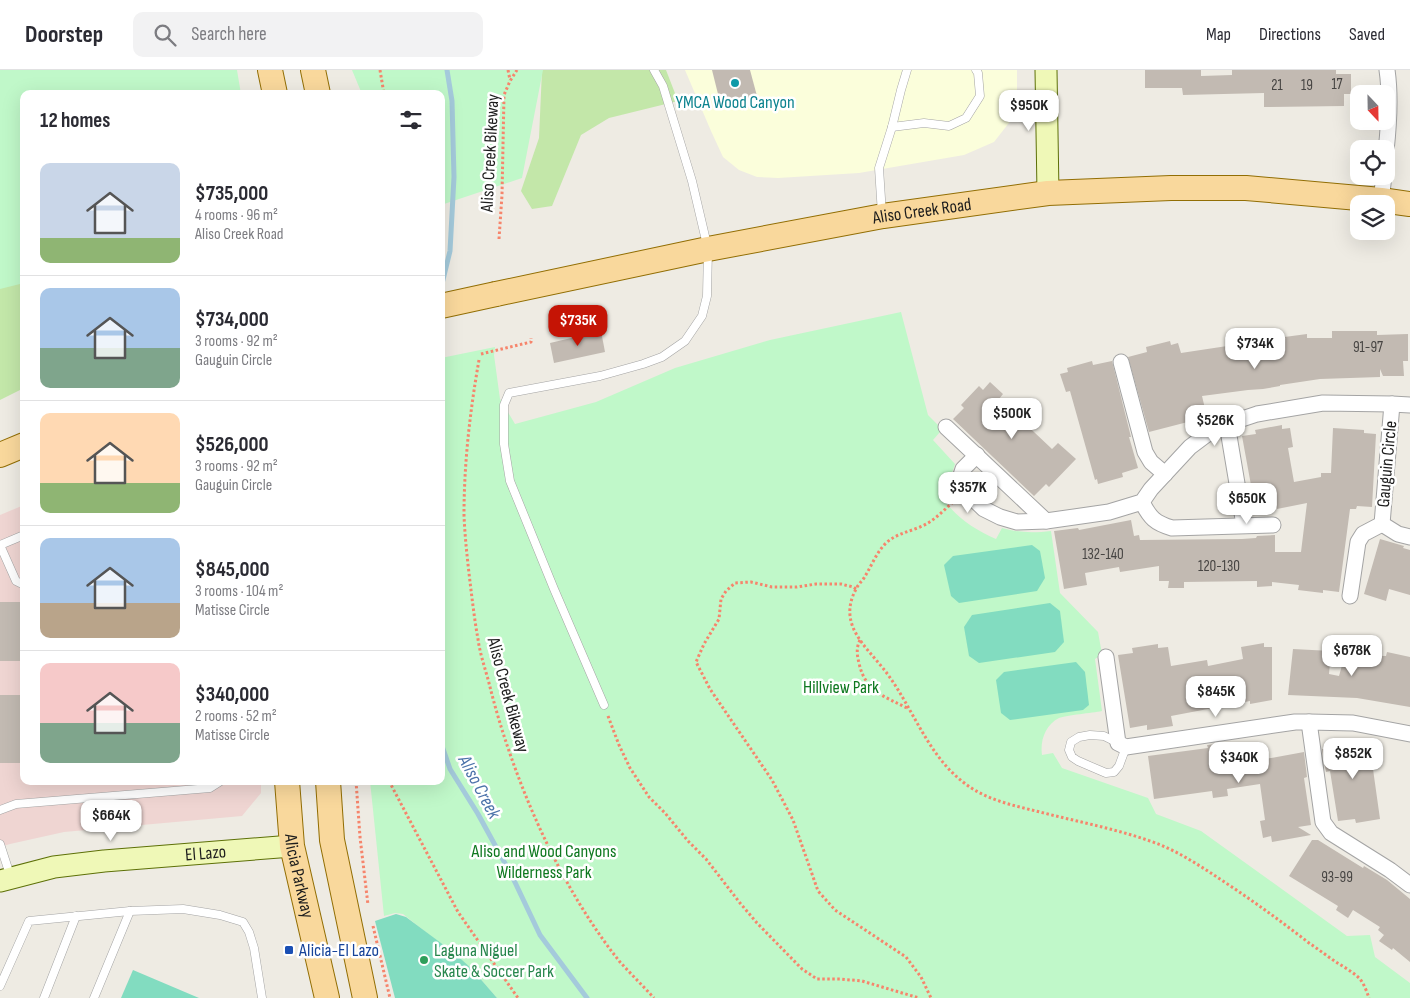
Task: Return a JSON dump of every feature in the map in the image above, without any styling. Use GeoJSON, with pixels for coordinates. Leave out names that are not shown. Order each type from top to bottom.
{"type":"FeatureCollection","features":[{"type":"Feature","properties":{"kind":"main road"},"geometry":{"type":"LineString","coordinates":[[270,70],[274,90]]}},
{"type":"Feature","properties":{"kind":"main road"},"geometry":{"type":"LineString","coordinates":[[313,70],[317,90]]}},
{"type":"Feature","properties":{"kind":"main road","name":"Aliso Creek Road"},"geometry":{"type":"LineString","coordinates":[[445,305],[708,249],[882,216],[1048,193],[1171,188],[1246,188],[1350,197]]}},
{"type":"Feature","properties":{"kind":"main road","name":"Aliso Creek Road"},"geometry":{"type":"LineString","coordinates":[[1395,202],[1410,204]]}},
{"type":"Feature","properties":{"kind":"main road"},"geometry":{"type":"LineString","coordinates":[[0,455],[20,447]]}},
{"type":"Feature","properties":{"kind":"main road","name":"Alicia Parkway"},"geometry":{"type":"LineString","coordinates":[[287,785],[292,846],[326,998]]}},
{"type":"Feature","properties":{"kind":"main road"},"geometry":{"type":"LineString","coordinates":[[328,785],[332,840],[365,998]]}},
{"type":"Feature","properties":{"kind":"street"},"geometry":{"type":"LineString","coordinates":[[1046,70],[1048,193]]}},
{"type":"Feature","properties":{"kind":"street"},"geometry":{"type":"LineString","coordinates":[[1386,70],[1390,96],[1387,140]]}},
{"type":"Feature","properties":{"kind":"street"},"geometry":{"type":"LineString","coordinates":[[1121,362],[1145,452],[1151,462],[1165,474]]}},
{"type":"Feature","properties":{"kind":"street","name":"Gauguin Circle"},"geometry":{"type":"LineString","coordinates":[[1142,502],[1151,489],[1190,447],[1206,435],[1227,424],[1257,414],[1322,403],[1410,405]]}},
{"type":"Feature","properties":{"kind":"street","name":"Gauguin Circle"},"geometry":{"type":"LineString","coordinates":[[1382,524],[1392,404]]}},
{"type":"Feature","properties":{"kind":"street"},"geometry":{"type":"LineString","coordinates":[[1227,424],[1244,526]]}},
{"type":"Feature","properties":{"kind":"street"},"geometry":{"type":"LineString","coordinates":[[946,427],[1046,521]]}},
{"type":"Feature","properties":{"kind":"street"},"geometry":{"type":"LineString","coordinates":[[977,455],[963,469],[960,483],[965,491],[984,509],[1000,517],[1017,522],[1046,521],[1109,512],[1142,502],[1148,514],[1158,524],[1172,528],[1273,525]]}},
{"type":"Feature","properties":{"kind":"street","name":"Gauguin Circle"},"geometry":{"type":"LineString","coordinates":[[1382,524],[1398,534],[1410,537]]}},
{"type":"Feature","properties":{"kind":"street","name":"Gauguin Circle"},"geometry":{"type":"LineString","coordinates":[[1350,596],[1358,542],[1363,534],[1382,524]]}},
{"type":"Feature","properties":{"kind":"street"},"geometry":{"type":"LineString","coordinates":[[1106,657],[1122,745],[1295,722],[1353,724],[1410,734]]}},
{"type":"Feature","properties":{"kind":"street"},"geometry":{"type":"LineString","coordinates":[[1309,722],[1323,822],[1331,833],[1390,870],[1410,885]]}},
{"type":"Feature","properties":{"kind":"street","name":"El Lazo"},"geometry":{"type":"LineString","coordinates":[[5,879],[54,867],[104,861],[292,846]]}},
{"type":"Feature","properties":{"kind":"lane"},"geometry":{"type":"LineString","coordinates":[[604,705],[510,482],[504,444],[504,405],[509,393],[600,376],[662,357],[685,341],[702,316],[707,296],[708,249],[692,181],[663,86],[654,70]]}},
{"type":"Feature","properties":{"kind":"lane"},"geometry":{"type":"LineString","coordinates":[[882,216],[879,168],[907,70]]}},
{"type":"Feature","properties":{"kind":"lane"},"geometry":{"type":"LineString","coordinates":[[892,127],[924,123],[949,126],[966,118],[980,96],[978,73],[976,70]]}},
{"type":"Feature","properties":{"kind":"lane"},"geometry":{"type":"LineString","coordinates":[[20,538],[0,545],[16,581],[20,583]]}},
{"type":"Feature","properties":{"kind":"lane"},"geometry":{"type":"LineString","coordinates":[[1090,735],[1104,736],[1122,745],[1119,766],[1114,772],[1106,773],[1078,761],[1072,757],[1069,750],[1072,742],[1090,735]]}},
{"type":"Feature","properties":{"kind":"lane"},"geometry":{"type":"LineString","coordinates":[[0,810],[16,804],[210,788],[215,785]]}},
{"type":"Feature","properties":{"kind":"lane"},"geometry":{"type":"LineString","coordinates":[[0,844],[5,879]]}},
{"type":"Feature","properties":{"kind":"lane"},"geometry":{"type":"LineString","coordinates":[[0,986],[29,921],[130,911],[183,909],[220,915],[242,922],[249,932],[254,948],[262,998]]}},
{"type":"Feature","properties":{"kind":"lane"},"geometry":{"type":"LineString","coordinates":[[94,998],[130,911]]}},
{"type":"Feature","properties":{"kind":"lane"},"geometry":{"type":"LineString","coordinates":[[44,998],[76,916]]}},
{"type":"Feature","properties":{"kind":"path"},"geometry":{"type":"LineString","coordinates":[[380,70],[383,90]]}},
{"type":"Feature","properties":{"kind":"path"},"geometry":{"type":"LineString","coordinates":[[508,70],[510,81]]}},
{"type":"Feature","properties":{"kind":"path","name":"Aliso Creek Bikeway"},"geometry":{"type":"LineString","coordinates":[[499,239],[504,95],[517,70]]}},
{"type":"Feature","properties":{"kind":"path"},"geometry":{"type":"LineString","coordinates":[[481,354],[531,342],[531,338]]}},
{"type":"Feature","properties":{"kind":"path","name":"Aliso Creek Bikeway"},"geometry":{"type":"LineString","coordinates":[[479,360],[466,459],[464,516],[468,568],[478,640],[493,702],[512,761],[542,834],[559,866],[603,939],[654,998]]}},
{"type":"Feature","properties":{"kind":"path"},"geometry":{"type":"LineString","coordinates":[[965,491],[921,527],[902,532],[887,542],[856,589],[850,606],[849,618],[860,640],[889,677],[924,736],[941,760],[963,782],[984,795],[1005,804],[1124,832],[1180,854],[1252,900],[1316,948],[1352,972],[1362,981],[1369,998]]}},
{"type":"Feature","properties":{"kind":"path"},"geometry":{"type":"LineString","coordinates":[[856,589],[841,584],[772,587],[751,582],[735,583],[726,591],[721,599],[719,619],[696,662],[710,689],[772,780],[793,820],[818,891],[835,910],[906,957],[921,976],[930,998]]}},
{"type":"Feature","properties":{"kind":"path"},"geometry":{"type":"LineString","coordinates":[[860,640],[857,646],[858,660],[861,673],[870,688],[910,710]]}},
{"type":"Feature","properties":{"kind":"path"},"geometry":{"type":"LineString","coordinates":[[604,705],[630,768],[649,797],[706,859],[757,923],[802,969],[817,979],[862,981],[919,998]]}},
{"type":"Feature","properties":{"kind":"path"},"geometry":{"type":"LineString","coordinates":[[356,785],[368,907]]}},
{"type":"Feature","properties":{"kind":"path"},"geometry":{"type":"LineString","coordinates":[[391,785],[458,912],[518,998]]}},
{"type":"Feature","properties":{"kind":"path"},"geometry":{"type":"LineString","coordinates":[[372,923],[390,998]]}},
{"type":"Feature","properties":{"kind":"shaded area"},"geometry":{"type":"Polygon","coordinates":[[[685,70],[1017,70],[1017,92],[1012,119],[994,142],[964,155],[859,173],[778,178],[757,177],[739,170],[723,157],[685,70]]]}},
{"type":"Feature","properties":{"kind":"shaded area"},"geometry":{"type":"Polygon","coordinates":[[[20,507],[20,785],[261,785],[261,793],[242,816],[64,832],[0,847],[0,515],[20,507]]]}},
{"type":"Feature","properties":{"kind":"green space"},"geometry":{"type":"Polygon","coordinates":[[[0,70],[20,90],[20,390],[0,400],[0,70]]]}},
{"type":"Feature","properties":{"kind":"green space"},"geometry":{"type":"Polygon","coordinates":[[[0,70],[237,70],[240,90],[20,90],[20,284],[0,289],[0,70]]]}},
{"type":"Feature","properties":{"kind":"green space"},"geometry":{"type":"Polygon","coordinates":[[[352,70],[543,70],[522,178],[445,204],[445,90],[360,90],[352,70]]]}},
{"type":"Feature","properties":{"kind":"green space"},"geometry":{"type":"Polygon","coordinates":[[[542,70],[666,70],[678,101],[609,118],[581,135],[552,206],[532,209],[521,191],[539,138],[542,70]]]}},
{"type":"Feature","properties":{"kind":"green space","name":"Hillview Park"},"geometry":{"type":"Polygon","coordinates":[[[901,312],[928,415],[941,428],[933,440],[955,464],[951,476],[951,487],[939,492],[957,515],[996,539],[1002,528],[1027,532],[1051,531],[1060,593],[1098,632],[1102,654],[1095,659],[1102,711],[1063,717],[1054,721],[1044,734],[1042,755],[1053,753],[1062,768],[1148,798],[1156,814],[1201,831],[1347,936],[1370,935],[1375,957],[1410,983],[1410,998],[497,998],[471,968],[403,914],[395,913],[384,916],[370,785],[445,785],[445,357],[495,347],[494,355],[500,399],[515,424],[596,402],[675,368],[770,340],[901,312]]]}},
{"type":"Feature","properties":{"kind":"green space"},"geometry":{"type":"Polygon","coordinates":[[[1032,545],[1040,551],[1045,578],[1037,591],[959,603],[951,596],[944,565],[953,556],[1032,545]]]}},
{"type":"Feature","properties":{"kind":"green space"},"geometry":{"type":"Polygon","coordinates":[[[1050,603],[1060,611],[1064,642],[1055,652],[979,663],[969,656],[964,627],[972,615],[1050,603]]]}},
{"type":"Feature","properties":{"kind":"green space"},"geometry":{"type":"Polygon","coordinates":[[[1076,662],[1085,672],[1089,705],[1083,710],[1010,720],[1001,713],[996,680],[1004,672],[1076,662]]]}},
{"type":"Feature","properties":{"kind":"green space","name":"Laguna Niguel Skate & Soccer Park"},"geometry":{"type":"Polygon","coordinates":[[[396,914],[406,917],[453,952],[471,968],[497,998],[395,998],[375,921],[396,914]]]}},
{"type":"Feature","properties":{"kind":"green space"},"geometry":{"type":"Polygon","coordinates":[[[133,970],[199,998],[121,998],[133,970]]]}},
{"type":"Feature","properties":{"kind":"building","name":"YMCA Wood Canyon"},"geometry":{"type":"Polygon","coordinates":[[[712,70],[750,70],[757,96],[721,106],[712,70]]]}},
{"type":"Feature","properties":{"kind":"building"},"geometry":{"type":"Polygon","coordinates":[[[1145,70],[1201,70],[1201,76],[1232,75],[1232,70],[1336,70],[1336,74],[1351,74],[1350,94],[1344,94],[1344,106],[1264,107],[1264,93],[1183,95],[1182,88],[1145,88],[1145,70]]]}},
{"type":"Feature","properties":{"kind":"building"},"geometry":{"type":"Polygon","coordinates":[[[601,331],[605,352],[554,363],[550,343],[601,331]]]}},
{"type":"Feature","properties":{"kind":"building"},"geometry":{"type":"Polygon","coordinates":[[[1332,331],[1377,331],[1377,335],[1408,334],[1408,361],[1403,361],[1404,376],[1383,376],[1380,369],[1380,377],[1320,379],[1263,389],[1202,396],[1207,417],[1149,432],[1128,357],[1147,352],[1146,347],[1170,341],[1171,345],[1178,343],[1181,353],[1247,343],[1247,348],[1278,343],[1277,338],[1307,334],[1307,338],[1332,338],[1332,331]]]}},
{"type":"Feature","properties":{"kind":"building"},"geometry":{"type":"Polygon","coordinates":[[[1092,361],[1093,365],[1112,361],[1138,468],[1122,473],[1123,477],[1098,484],[1097,479],[1095,480],[1070,391],[1066,392],[1060,374],[1068,372],[1067,368],[1092,361]]]}},
{"type":"Feature","properties":{"kind":"building"},"geometry":{"type":"Polygon","coordinates":[[[990,382],[1003,394],[999,399],[1052,449],[1058,443],[1076,459],[1049,487],[1046,484],[1034,496],[953,419],[964,408],[961,405],[979,386],[983,390],[990,382]]]}},
{"type":"Feature","properties":{"kind":"building"},"geometry":{"type":"Polygon","coordinates":[[[1282,425],[1282,429],[1290,428],[1293,447],[1288,448],[1294,482],[1321,477],[1321,473],[1331,473],[1333,428],[1364,430],[1364,433],[1376,434],[1372,507],[1357,506],[1356,509],[1350,509],[1339,592],[1323,590],[1323,593],[1298,590],[1299,585],[1272,582],[1272,586],[1257,587],[1257,581],[1184,582],[1184,588],[1168,588],[1169,581],[1159,581],[1159,566],[1120,572],[1119,567],[1085,573],[1087,585],[1064,589],[1054,531],[1078,528],[1079,530],[1131,520],[1134,536],[1139,535],[1140,540],[1242,539],[1275,535],[1275,552],[1301,552],[1307,503],[1277,509],[1276,504],[1255,507],[1242,436],[1256,434],[1255,430],[1282,425]]]}},
{"type":"Feature","properties":{"kind":"building"},"geometry":{"type":"Polygon","coordinates":[[[1380,539],[1404,546],[1403,548],[1410,550],[1410,595],[1389,589],[1386,601],[1364,594],[1380,539]]]}},
{"type":"Feature","properties":{"kind":"building"},"geometry":{"type":"Polygon","coordinates":[[[0,602],[20,602],[20,661],[0,661],[0,602]]]}},
{"type":"Feature","properties":{"kind":"building"},"geometry":{"type":"Polygon","coordinates":[[[1264,643],[1264,647],[1272,647],[1272,700],[1250,704],[1250,701],[1171,716],[1173,726],[1147,730],[1147,725],[1130,728],[1118,655],[1133,653],[1132,648],[1158,644],[1158,648],[1168,647],[1171,666],[1207,660],[1208,666],[1243,659],[1241,647],[1264,643]]]}},
{"type":"Feature","properties":{"kind":"building"},"geometry":{"type":"Polygon","coordinates":[[[1293,649],[1331,651],[1329,674],[1339,676],[1345,655],[1386,656],[1387,652],[1410,657],[1410,707],[1357,698],[1288,695],[1293,649]]]}},
{"type":"Feature","properties":{"kind":"building"},"geometry":{"type":"Polygon","coordinates":[[[0,695],[20,695],[20,763],[0,763],[0,695]]]}},
{"type":"Feature","properties":{"kind":"building"},"geometry":{"type":"Polygon","coordinates":[[[1365,740],[1366,743],[1373,742],[1376,762],[1372,762],[1380,819],[1356,823],[1355,819],[1338,821],[1330,771],[1326,772],[1322,749],[1365,740]]]}},
{"type":"Feature","properties":{"kind":"building"},"geometry":{"type":"Polygon","coordinates":[[[1225,743],[1228,759],[1231,759],[1232,765],[1304,752],[1307,777],[1304,778],[1311,825],[1298,827],[1311,835],[1272,842],[1271,836],[1263,838],[1260,821],[1265,820],[1260,784],[1227,789],[1228,796],[1213,798],[1212,791],[1154,799],[1148,756],[1208,748],[1207,745],[1225,743]]]}},
{"type":"Feature","properties":{"kind":"building"},"geometry":{"type":"Polygon","coordinates":[[[1312,840],[1318,840],[1363,868],[1364,866],[1387,880],[1410,899],[1410,962],[1393,948],[1392,950],[1379,941],[1384,935],[1378,930],[1380,927],[1353,910],[1348,918],[1336,910],[1338,906],[1289,876],[1312,840]]]}},
{"type":"Feature","properties":{"kind":"waterway","name":"Aliso Creek"},"geometry":{"type":"LineString","coordinates":[[445,272],[450,251],[454,177],[452,101],[447,70]]}},
{"type":"Feature","properties":{"kind":"waterway","name":"Aliso Creek"},"geometry":{"type":"LineString","coordinates":[[445,755],[450,769],[478,814],[512,876],[540,935],[587,998]]}},
{"type":"Feature","properties":{"kind":"place","name":"YMCA Wood Canyon"},"geometry":{"type":"Point","coordinates":[735,83]}},
{"type":"Feature","properties":{"kind":"place","name":"Alicia-El Lazo"},"geometry":{"type":"Point","coordinates":[289,950]}},
{"type":"Feature","properties":{"kind":"place","name":"Laguna Niguel Skate & Soccer Park"},"geometry":{"type":"Point","coordinates":[424,960]}},
{"type":"Feature","properties":{"kind":"park label","name":"Aliso and Wood Canyons Wilderness Park"},"geometry":{"type":"Point","coordinates":[544,861]}}]}
